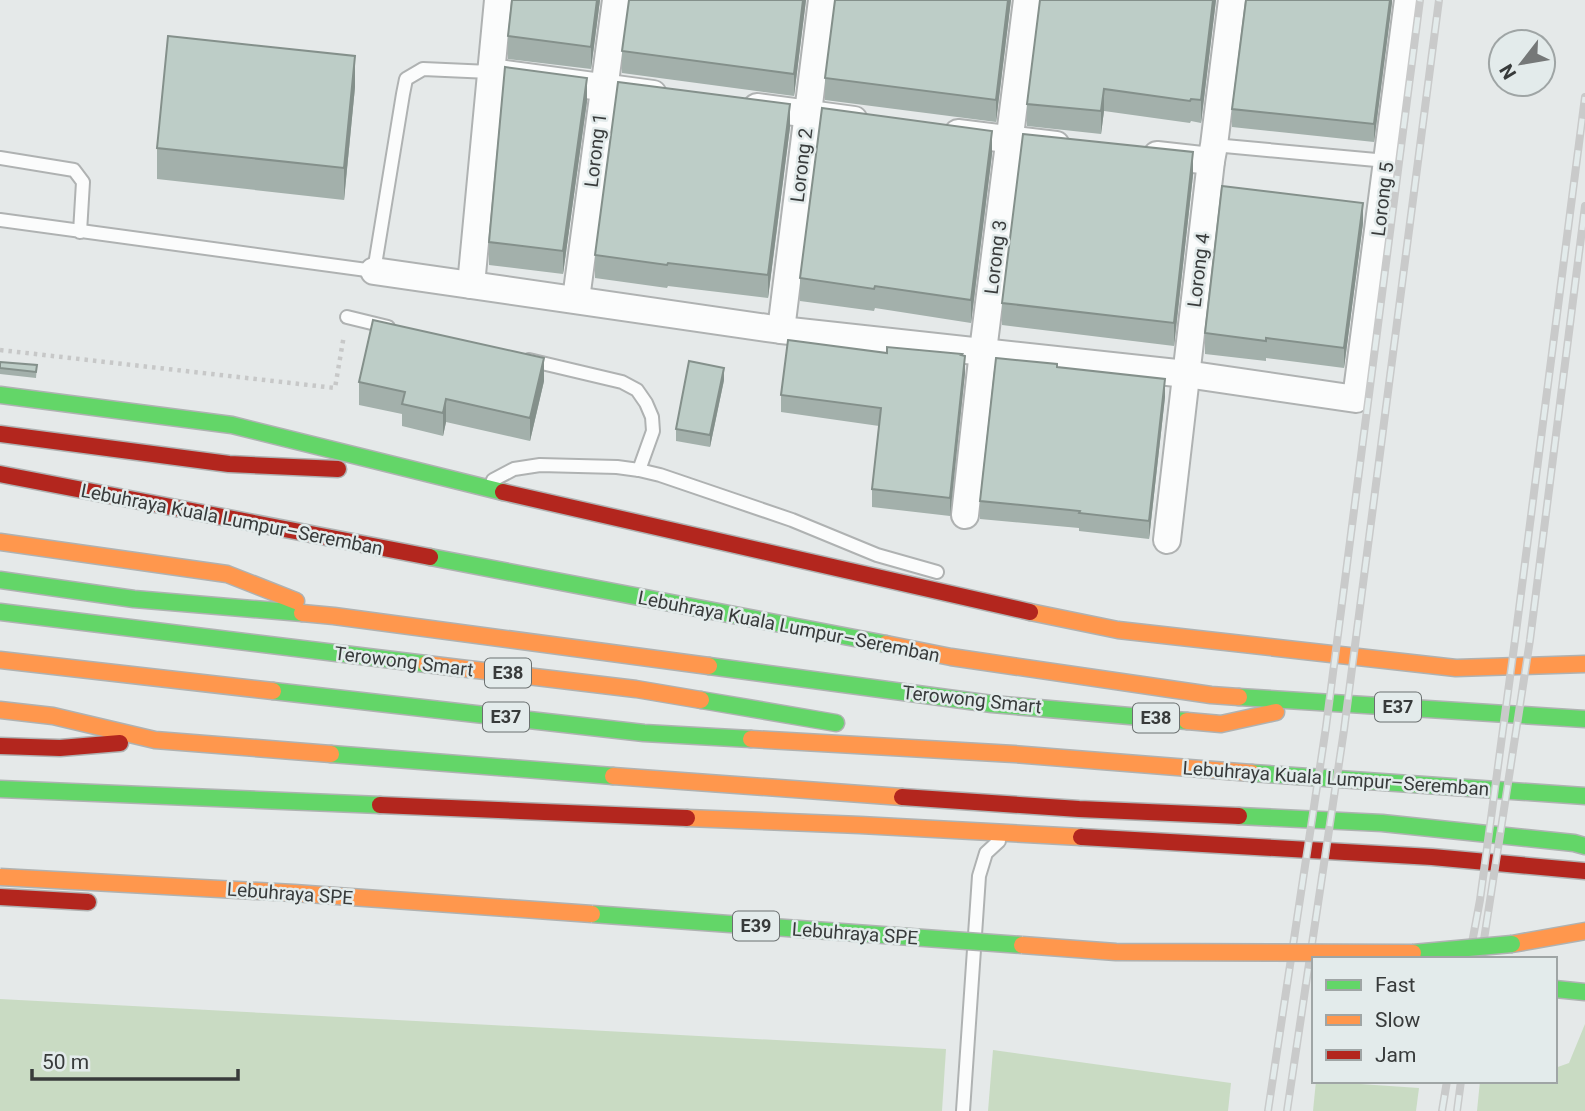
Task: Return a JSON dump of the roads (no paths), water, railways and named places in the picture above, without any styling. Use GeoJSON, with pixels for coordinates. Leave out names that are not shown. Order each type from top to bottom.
{"type":"FeatureCollection","features":[{"type":"Feature","properties":{"kind":"highway"},"geometry":{"type":"LineString","coordinates":[[0,395],[232,425],[480,487],[1118,630],[1456,668],[1585,664]]}},
{"type":"Feature","properties":{"kind":"highway"},"geometry":{"type":"LineString","coordinates":[[0,435],[229,464],[428,474]]}},
{"type":"Feature","properties":{"kind":"highway","name":"Lebuhraya Kuala Lumpur–Seremban"},"geometry":{"type":"LineString","coordinates":[[0,474],[951,657],[1211,695],[1585,719]]}},
{"type":"Feature","properties":{"kind":"highway","name":"Terowong Smart"},"geometry":{"type":"LineString","coordinates":[[0,542],[227,574],[334,616]]}},
{"type":"Feature","properties":{"kind":"highway","name":"Terowong Smart"},"geometry":{"type":"LineString","coordinates":[[0,580],[134,599],[334,616],[992,704],[1221,724],[1319,702]]}},
{"type":"Feature","properties":{"kind":"highway","name":"Terowong Smart"},"geometry":{"type":"LineString","coordinates":[[0,612],[636,688],[852,726]]}},
{"type":"Feature","properties":{"kind":"highway","name":"Lebuhraya Kuala Lumpur–Seremban"},"geometry":{"type":"LineString","coordinates":[[0,660],[644,733],[1014,754],[1585,796]]}},
{"type":"Feature","properties":{"kind":"highway"},"geometry":{"type":"LineString","coordinates":[[1420,679],[1502,682]]}},
{"type":"Feature","properties":{"kind":"highway"},"geometry":{"type":"LineString","coordinates":[[1211,695],[1247,682]]}},
{"type":"Feature","properties":{"kind":"highway"},"geometry":{"type":"LineString","coordinates":[[0,710],[53,716],[155,740],[1079,809],[1382,823],[1585,846]]}},
{"type":"Feature","properties":{"kind":"highway"},"geometry":{"type":"LineString","coordinates":[[879,731],[1014,754]]}},
{"type":"Feature","properties":{"kind":"highway"},"geometry":{"type":"LineString","coordinates":[[0,746],[60,748],[155,740]]}},
{"type":"Feature","properties":{"kind":"highway"},"geometry":{"type":"LineString","coordinates":[[0,789],[846,824],[1432,857],[1585,871]]}},
{"type":"Feature","properties":{"kind":"highway","name":"Lebuhraya SPE"},"geometry":{"type":"LineString","coordinates":[[0,877],[294,893],[1116,952],[1423,953],[1512,944],[1585,942]]}},
{"type":"Feature","properties":{"kind":"highway"},"geometry":{"type":"LineString","coordinates":[[0,897],[102,902]]}},
{"type":"Feature","properties":{"kind":"highway"},"geometry":{"type":"LineString","coordinates":[[1512,944],[1585,931]]}},
{"type":"Feature","properties":{"kind":"highway"},"geometry":{"type":"LineString","coordinates":[[959,960],[986,962]]}},
{"type":"Feature","properties":{"kind":"highway"},"geometry":{"type":"LineString","coordinates":[[1557,989],[1585,992]]}},
{"type":"Feature","properties":{"kind":"street"},"geometry":{"type":"LineString","coordinates":[[471,285],[498,0]]}},
{"type":"Feature","properties":{"kind":"street","name":"Lorong 1"},"geometry":{"type":"LineString","coordinates":[[576,299],[615,0]]}},
{"type":"Feature","properties":{"kind":"street","name":"Lorong 2"},"geometry":{"type":"LineString","coordinates":[[781,330],[822,0]]}},
{"type":"Feature","properties":{"kind":"street","name":"Lorong 3"},"geometry":{"type":"LineString","coordinates":[[965,515],[1027,0]]}},
{"type":"Feature","properties":{"kind":"street","name":"Lorong 4"},"geometry":{"type":"LineString","coordinates":[[1167,540],[1232,0]]}},
{"type":"Feature","properties":{"kind":"street","name":"Lorong 5"},"geometry":{"type":"LineString","coordinates":[[1186,374],[1356,399],[1408,0]]}},
{"type":"Feature","properties":{"kind":"street"},"geometry":{"type":"LineString","coordinates":[[490,72],[671,96]]}},
{"type":"Feature","properties":{"kind":"street"},"geometry":{"type":"LineString","coordinates":[[740,105],[875,122]]}},
{"type":"Feature","properties":{"kind":"street"},"geometry":{"type":"LineString","coordinates":[[929,129],[1077,147]]}},
{"type":"Feature","properties":{"kind":"street"},"geometry":{"type":"LineString","coordinates":[[1130,152],[1212,153]]}},
{"type":"Feature","properties":{"kind":"street"},"geometry":{"type":"LineString","coordinates":[[374,271],[781,330],[1186,374]]}},
{"type":"Feature","properties":{"kind":"lane"},"geometry":{"type":"LineString","coordinates":[[0,220],[374,271],[406,79],[423,69],[490,72]]}},
{"type":"Feature","properties":{"kind":"lane"},"geometry":{"type":"LineString","coordinates":[[1212,153],[1387,161]]}},
{"type":"Feature","properties":{"kind":"lane"},"geometry":{"type":"LineString","coordinates":[[0,158],[74,170],[83,182],[80,232]]}},
{"type":"Feature","properties":{"kind":"lane"},"geometry":{"type":"LineString","coordinates":[[347,317],[399,329]]}},
{"type":"Feature","properties":{"kind":"lane"},"geometry":{"type":"LineString","coordinates":[[517,357],[622,382],[637,390],[652,417],[653,430],[639,470]]}},
{"type":"Feature","properties":{"kind":"lane"},"geometry":{"type":"LineString","coordinates":[[480,487],[514,469],[540,465],[639,470],[792,520],[877,555],[952,576]]}},
{"type":"Feature","properties":{"kind":"lane"},"geometry":{"type":"LineString","coordinates":[[1014,596],[1074,622]]}},
{"type":"Feature","properties":{"kind":"lane"},"geometry":{"type":"LineString","coordinates":[[963,1111],[979,876],[986,853],[1006,833]]}},
{"type":"Feature","properties":{"kind":"railway"},"geometry":{"type":"LineString","coordinates":[[1268,1111],[1326,727],[1420,0]]}},
{"type":"Feature","properties":{"kind":"railway"},"geometry":{"type":"LineString","coordinates":[[1287,1111],[1344,730],[1439,0]]}},
{"type":"Feature","properties":{"kind":"railway"},"geometry":{"type":"LineString","coordinates":[[1469,957],[1480,900],[1515,640],[1585,97]]}},
{"type":"Feature","properties":{"kind":"railway"},"geometry":{"type":"LineString","coordinates":[[1481,957],[1530,640],[1585,206]]}},
{"type":"Feature","properties":{"kind":"railway"},"geometry":{"type":"LineString","coordinates":[[1442,1111],[1447,1083]]}},
{"type":"Feature","properties":{"kind":"railway"},"geometry":{"type":"LineString","coordinates":[[1457,1111],[1461,1083]]}}]}
